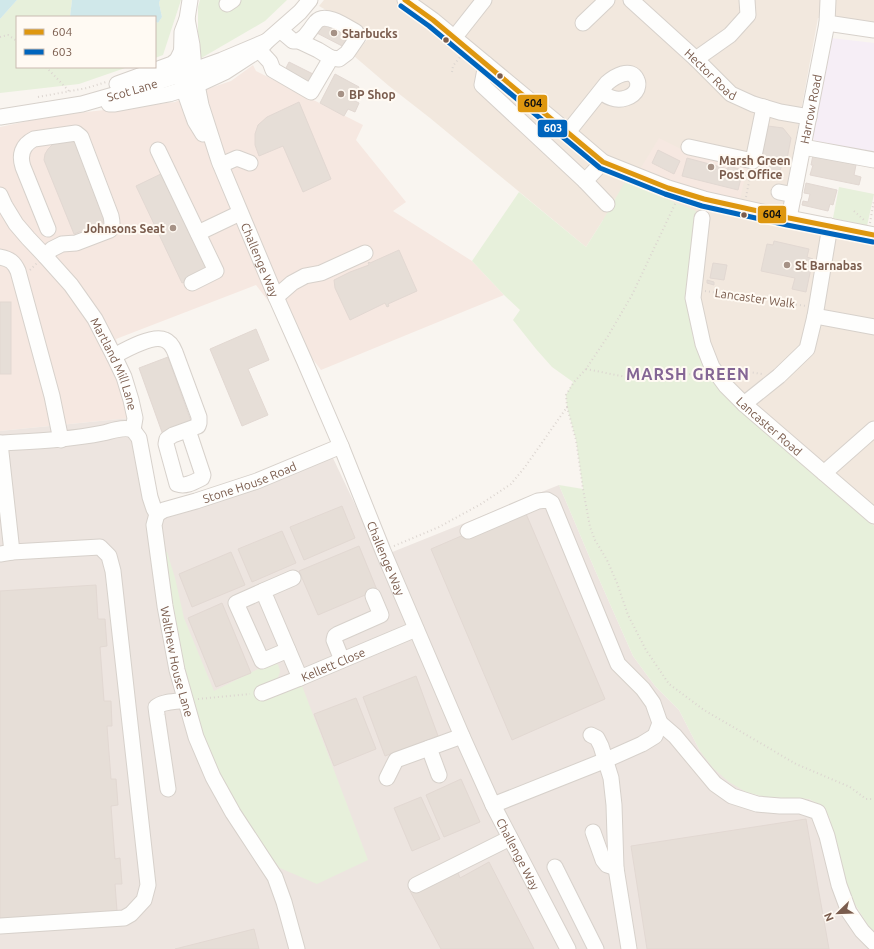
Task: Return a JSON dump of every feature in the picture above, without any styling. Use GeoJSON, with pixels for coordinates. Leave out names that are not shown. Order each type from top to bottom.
{"type":"FeatureCollection","features":[{"type":"Feature","properties":{"kind":"street"},"geometry":{"type":"LineString","coordinates":[[190,0],[187,19],[182,32],[181,52],[188,72],[191,88]]}},
{"type":"Feature","properties":{"kind":"street","name":"Scot Lane"},"geometry":{"type":"LineString","coordinates":[[82,104],[115,104],[169,94],[191,88],[225,72],[263,45],[310,0]]}},
{"type":"Feature","properties":{"kind":"street"},"geometry":{"type":"LineString","coordinates":[[405,0],[433,20],[603,162],[668,188],[704,199],[874,235]]}},
{"type":"Feature","properties":{"kind":"street"},"geometry":{"type":"LineString","coordinates":[[454,38],[484,0]]}},
{"type":"Feature","properties":{"kind":"street"},"geometry":{"type":"LineString","coordinates":[[583,23],[607,0]]}},
{"type":"Feature","properties":{"kind":"street","name":"Hector Road"},"geometry":{"type":"LineString","coordinates":[[631,0],[696,59],[731,94],[753,104],[780,112],[809,117]]}},
{"type":"Feature","properties":{"kind":"street"},"geometry":{"type":"LineString","coordinates":[[696,59],[730,35],[748,16],[747,0]]}},
{"type":"Feature","properties":{"kind":"street","name":"Harrow Road"},"geometry":{"type":"LineString","coordinates":[[789,218],[786,193],[803,147],[827,23],[828,0]]}},
{"type":"Feature","properties":{"kind":"street"},"geometry":{"type":"LineString","coordinates":[[280,30],[293,41],[299,41],[331,58],[340,59],[347,53],[358,37],[356,32],[326,17],[317,21],[305,37],[299,41]]}},
{"type":"Feature","properties":{"kind":"street"},"geometry":{"type":"LineString","coordinates":[[187,19],[192,45],[188,72]]}},
{"type":"Feature","properties":{"kind":"street"},"geometry":{"type":"LineString","coordinates":[[827,23],[874,30]]}},
{"type":"Feature","properties":{"kind":"street"},"geometry":{"type":"LineString","coordinates":[[263,45],[273,70],[311,92],[331,58]]}},
{"type":"Feature","properties":{"kind":"street","name":"Scot Lane"},"geometry":{"type":"LineString","coordinates":[[0,117],[82,104],[188,72],[263,45]]}},
{"type":"Feature","properties":{"kind":"street"},"geometry":{"type":"LineString","coordinates":[[82,104],[112,86],[172,64],[177,60],[181,52]]}},
{"type":"Feature","properties":{"kind":"street"},"geometry":{"type":"LineString","coordinates":[[486,64],[482,85],[585,181],[607,204]]}},
{"type":"Feature","properties":{"kind":"street","name":"Challenge Way"},"geometry":{"type":"LineString","coordinates":[[191,88],[191,110],[220,163],[341,446],[382,551],[462,736],[493,805],[568,949]]}},
{"type":"Feature","properties":{"kind":"street"},"geometry":{"type":"LineString","coordinates":[[568,132],[601,92]]}},
{"type":"Feature","properties":{"kind":"street"},"geometry":{"type":"LineString","coordinates":[[689,147],[753,161],[764,107]]}},
{"type":"Feature","properties":{"kind":"street"},"geometry":{"type":"LineString","coordinates":[[45,256],[62,244],[71,244],[82,241],[110,230],[112,227],[111,216],[81,137],[76,133],[34,139],[25,146],[22,152],[21,160],[23,168],[48,229]]}},
{"type":"Feature","properties":{"kind":"street"},"geometry":{"type":"LineString","coordinates":[[803,147],[874,160]]}},
{"type":"Feature","properties":{"kind":"street"},"geometry":{"type":"LineString","coordinates":[[158,150],[216,271],[192,283]]}},
{"type":"Feature","properties":{"kind":"street"},"geometry":{"type":"LineString","coordinates":[[220,163],[237,158],[250,162]]}},
{"type":"Feature","properties":{"kind":"street"},"geometry":{"type":"LineString","coordinates":[[585,181],[603,162]]}},
{"type":"Feature","properties":{"kind":"street","name":"Martland Mill Lane"},"geometry":{"type":"LineString","coordinates":[[0,195],[16,224],[71,285],[95,319],[124,377],[135,418],[133,430],[130,428],[125,428],[61,440],[0,443]]}},
{"type":"Feature","properties":{"kind":"street"},"geometry":{"type":"LineString","coordinates":[[198,233],[240,212]]}},
{"type":"Feature","properties":{"kind":"street","name":"Lancaster Road"},"geometry":{"type":"LineString","coordinates":[[702,218],[693,298],[703,344],[715,370],[726,386],[744,404],[874,516]]}},
{"type":"Feature","properties":{"kind":"street"},"geometry":{"type":"LineString","coordinates":[[744,404],[779,376],[807,349],[816,312],[830,226]]}},
{"type":"Feature","properties":{"kind":"street"},"geometry":{"type":"LineString","coordinates":[[276,297],[292,283],[305,276],[321,273],[364,253]]}},
{"type":"Feature","properties":{"kind":"street"},"geometry":{"type":"LineString","coordinates":[[0,257],[11,260],[15,264],[20,277],[52,396],[61,440]]}},
{"type":"Feature","properties":{"kind":"street"},"geometry":{"type":"LineString","coordinates":[[816,312],[874,328]]}},
{"type":"Feature","properties":{"kind":"street"},"geometry":{"type":"LineString","coordinates":[[114,356],[154,339],[164,339],[171,344],[199,417],[198,426],[188,430]]}},
{"type":"Feature","properties":{"kind":"street","name":"Walthew House Lane"},"geometry":{"type":"LineString","coordinates":[[133,430],[139,438],[150,497],[157,514],[154,525],[165,606],[177,670],[196,738],[213,778],[232,813],[275,877],[284,902],[297,949]]}},
{"type":"Feature","properties":{"kind":"street"},"geometry":{"type":"LineString","coordinates":[[824,473],[874,430]]}},
{"type":"Feature","properties":{"kind":"street"},"geometry":{"type":"LineString","coordinates":[[0,443],[6,553],[100,547],[108,556],[114,571],[148,885],[144,900],[131,914],[124,918],[0,926]]}},
{"type":"Feature","properties":{"kind":"street","name":"Stone House Road"},"geometry":{"type":"LineString","coordinates":[[157,514],[164,510],[258,481],[341,446]]}},
{"type":"Feature","properties":{"kind":"street"},"geometry":{"type":"LineString","coordinates":[[468,531],[538,501],[547,500],[552,503],[618,664],[650,698],[660,724],[675,736],[714,784],[732,796],[757,804],[800,806],[818,812],[827,836],[839,885],[849,912],[862,931],[874,943]]}},
{"type":"Feature","properties":{"kind":"street"},"geometry":{"type":"LineString","coordinates":[[288,650],[262,661],[236,603],[293,578]]}},
{"type":"Feature","properties":{"kind":"street","name":"Kellett Close"},"geometry":{"type":"LineString","coordinates":[[263,591],[300,678],[416,630]]}},
{"type":"Feature","properties":{"kind":"street"},"geometry":{"type":"LineString","coordinates":[[342,660],[334,640],[335,636],[381,615],[373,596]]}},
{"type":"Feature","properties":{"kind":"street"},"geometry":{"type":"LineString","coordinates":[[262,693],[300,678]]}},
{"type":"Feature","properties":{"kind":"street"},"geometry":{"type":"LineString","coordinates":[[168,789],[156,707],[162,704],[185,700]]}},
{"type":"Feature","properties":{"kind":"street"},"geometry":{"type":"LineString","coordinates":[[493,805],[642,744],[655,736],[660,724]]}},
{"type":"Feature","properties":{"kind":"street"},"geometry":{"type":"LineString","coordinates":[[592,735],[601,746],[611,778],[614,805],[616,868],[630,949]]}},
{"type":"Feature","properties":{"kind":"street"},"geometry":{"type":"LineString","coordinates":[[388,778],[396,760],[462,736]]}},
{"type":"Feature","properties":{"kind":"street"},"geometry":{"type":"LineString","coordinates":[[429,748],[439,776]]}},
{"type":"Feature","properties":{"kind":"street"},"geometry":{"type":"LineString","coordinates":[[593,832],[603,860],[607,865],[616,868]]}},
{"type":"Feature","properties":{"kind":"street"},"geometry":{"type":"LineString","coordinates":[[416,885],[510,838]]}},
{"type":"Feature","properties":{"kind":"street"},"geometry":{"type":"LineString","coordinates":[[555,867],[596,949]]}},
{"type":"Feature","properties":{"kind":"path"},"geometry":{"type":"LineString","coordinates":[[0,37],[8,35],[16,40]]}},
{"type":"Feature","properties":{"kind":"path"},"geometry":{"type":"LineString","coordinates":[[452,72],[453,66],[468,49]]}},
{"type":"Feature","properties":{"kind":"path"},"geometry":{"type":"LineString","coordinates":[[47,68],[69,91]]}},
{"type":"Feature","properties":{"kind":"path"},"geometry":{"type":"LineString","coordinates":[[38,97],[87,88],[107,81]]}},
{"type":"Feature","properties":{"kind":"path"},"geometry":{"type":"LineString","coordinates":[[744,208],[753,161]]}},
{"type":"Feature","properties":{"kind":"path"},"geometry":{"type":"LineString","coordinates":[[681,192],[632,295],[608,336],[586,369],[574,382],[566,395],[567,407],[576,440],[590,527],[617,583],[628,615],[646,650],[669,684],[704,710],[796,764],[850,787],[866,799],[874,799]]}},
{"type":"Feature","properties":{"kind":"path"},"geometry":{"type":"LineString","coordinates":[[854,211],[870,225],[874,200]]}},
{"type":"Feature","properties":{"kind":"path"},"geometry":{"type":"LineString","coordinates":[[20,277],[45,256]]}},
{"type":"Feature","properties":{"kind":"path","name":"Lancaster Walk"},"geometry":{"type":"LineString","coordinates":[[694,289],[816,312]]}},
{"type":"Feature","properties":{"kind":"path"},"geometry":{"type":"LineString","coordinates":[[586,369],[626,377],[715,370],[779,376]]}},
{"type":"Feature","properties":{"kind":"path"},"geometry":{"type":"LineString","coordinates":[[382,551],[439,527],[481,504],[511,484],[525,467],[567,407]]}},
{"type":"Feature","properties":{"kind":"path"},"geometry":{"type":"LineString","coordinates":[[185,700],[262,693]]}},
{"type":"Feature","properties":{"kind":"shaded area"},"geometry":{"type":"Polygon","coordinates":[[[324,0],[874,0],[874,25],[818,18],[780,225],[874,246],[874,526],[726,396],[705,367],[693,338],[687,301],[603,220],[586,247],[354,56],[370,36],[319,6],[324,0]]]}},
{"type":"Feature","properties":{"kind":"shaded area"},"geometry":{"type":"Polygon","coordinates":[[[831,38],[874,43],[874,153],[815,142],[812,136],[831,38]]]}},
{"type":"Feature","properties":{"kind":"shaded area"},"geometry":{"type":"Polygon","coordinates":[[[253,65],[256,71],[363,125],[356,140],[406,202],[393,211],[472,261],[504,295],[321,370],[256,285],[116,339],[140,417],[0,431],[0,127],[51,116],[175,102],[192,94],[231,81],[253,65]]]}},
{"type":"Feature","properties":{"kind":"shaded area"},"geometry":{"type":"Polygon","coordinates":[[[659,138],[683,150],[748,163],[740,200],[672,184],[640,169],[659,138]]]}},
{"type":"Feature","properties":{"kind":"shaded area"},"geometry":{"type":"Polygon","coordinates":[[[140,417],[162,517],[332,456],[380,557],[559,485],[633,656],[655,686],[679,710],[700,751],[746,792],[765,797],[809,799],[824,807],[830,819],[835,851],[843,878],[856,906],[869,927],[874,931],[874,949],[0,949],[0,431],[140,417]]]}},
{"type":"Feature","properties":{"kind":"green space"},"geometry":{"type":"Polygon","coordinates":[[[17,0],[72,0],[70,16],[16,16],[16,68],[125,68],[79,84],[0,93],[0,19],[17,0]]]}},
{"type":"Feature","properties":{"kind":"green space"},"geometry":{"type":"Polygon","coordinates":[[[160,0],[181,0],[163,55],[156,58],[156,22],[158,23],[162,17],[159,3],[160,0]]]}},
{"type":"Feature","properties":{"kind":"green space"},"geometry":{"type":"Polygon","coordinates":[[[200,0],[287,0],[265,21],[198,60],[198,7],[200,0]]]}},
{"type":"Feature","properties":{"kind":"green space"},"geometry":{"type":"Polygon","coordinates":[[[625,182],[696,211],[687,301],[693,338],[705,367],[726,396],[874,526],[874,931],[869,927],[856,906],[843,878],[835,851],[830,819],[824,807],[809,799],[765,797],[746,792],[729,782],[713,768],[700,751],[679,710],[655,686],[633,656],[559,485],[583,489],[576,440],[567,407],[566,395],[573,382],[552,367],[536,349],[513,320],[520,310],[472,261],[519,192],[586,247],[625,182]]]}},
{"type":"Feature","properties":{"kind":"green space"},"geometry":{"type":"Polygon","coordinates":[[[839,187],[874,194],[867,226],[833,218],[839,187]]]}},
{"type":"Feature","properties":{"kind":"green space"},"geometry":{"type":"Polygon","coordinates":[[[167,552],[175,578],[184,618],[214,691],[270,663],[277,663],[280,671],[274,682],[301,683],[368,860],[317,884],[280,868],[254,837],[210,760],[182,675],[162,553],[167,552]]]}},
{"type":"Feature","properties":{"kind":"water"},"geometry":{"type":"Polygon","coordinates":[[[0,0],[17,0],[0,19],[0,0]]]}},
{"type":"Feature","properties":{"kind":"water"},"geometry":{"type":"Polygon","coordinates":[[[72,0],[160,0],[159,3],[162,17],[158,23],[156,22],[156,16],[70,16],[72,0]]]}},
{"type":"Feature","properties":{"kind":"building","name":"Starbucks"},"geometry":{"type":"Polygon","coordinates":[[[322,18],[353,34],[346,48],[315,32],[322,18]]]}},
{"type":"Feature","properties":{"kind":"building"},"geometry":{"type":"Polygon","coordinates":[[[289,62],[315,75],[309,87],[283,74],[289,62]]]}},
{"type":"Feature","properties":{"kind":"building","name":"BP Shop"},"geometry":{"type":"Polygon","coordinates":[[[335,74],[359,87],[353,100],[359,103],[355,112],[348,109],[344,116],[320,103],[335,74]]]}},
{"type":"Feature","properties":{"kind":"building"},"geometry":{"type":"Polygon","coordinates":[[[299,102],[331,179],[303,192],[283,146],[259,156],[255,145],[255,134],[258,125],[267,117],[299,102]]]}},
{"type":"Feature","properties":{"kind":"building"},"geometry":{"type":"Polygon","coordinates":[[[768,126],[783,128],[791,138],[787,159],[781,162],[782,164],[780,171],[776,173],[778,176],[776,179],[759,176],[763,171],[760,167],[762,165],[759,160],[764,131],[767,132],[768,126]]]}},
{"type":"Feature","properties":{"kind":"building"},"geometry":{"type":"Polygon","coordinates":[[[74,136],[108,220],[74,234],[44,160],[45,154],[53,144],[74,136]]]}},
{"type":"Feature","properties":{"kind":"building"},"geometry":{"type":"Polygon","coordinates":[[[658,150],[680,161],[674,174],[652,163],[658,150]]]}},
{"type":"Feature","properties":{"kind":"building"},"geometry":{"type":"Polygon","coordinates":[[[813,155],[856,165],[854,175],[861,177],[859,185],[810,175],[813,165],[811,165],[813,155]]]}},
{"type":"Feature","properties":{"kind":"building"},"geometry":{"type":"Polygon","coordinates":[[[687,158],[728,169],[728,166],[743,170],[738,190],[682,176],[687,158]]]}},
{"type":"Feature","properties":{"kind":"building","name":"Johnsons Seat"},"geometry":{"type":"Polygon","coordinates":[[[165,172],[211,270],[182,283],[136,186],[165,172]]]}},
{"type":"Feature","properties":{"kind":"building"},"geometry":{"type":"Polygon","coordinates":[[[806,183],[837,190],[833,205],[830,204],[828,211],[802,205],[803,201],[808,202],[810,194],[804,193],[806,183]]]}},
{"type":"Feature","properties":{"kind":"building","name":"St Barnabas"},"geometry":{"type":"Polygon","coordinates":[[[774,241],[809,249],[807,257],[813,259],[806,292],[792,289],[795,278],[761,271],[767,244],[773,245],[774,241]]]}},
{"type":"Feature","properties":{"kind":"building"},"geometry":{"type":"Polygon","coordinates":[[[399,250],[417,291],[388,304],[389,306],[387,307],[385,303],[350,320],[335,288],[334,280],[369,265],[369,262],[370,263],[399,250]]]}},
{"type":"Feature","properties":{"kind":"building"},"geometry":{"type":"Polygon","coordinates":[[[713,263],[727,265],[724,280],[710,278],[713,263]]]}},
{"type":"Feature","properties":{"kind":"building"},"geometry":{"type":"Polygon","coordinates":[[[707,280],[714,282],[714,285],[707,283],[707,280]]]}},
{"type":"Feature","properties":{"kind":"building"},"geometry":{"type":"Polygon","coordinates":[[[0,302],[11,302],[11,374],[0,374],[0,302]]]}},
{"type":"Feature","properties":{"kind":"building"},"geometry":{"type":"Polygon","coordinates":[[[256,329],[269,360],[248,369],[268,415],[242,426],[210,349],[256,329]]]}},
{"type":"Feature","properties":{"kind":"building"},"geometry":{"type":"Polygon","coordinates":[[[168,357],[192,424],[163,435],[139,368],[168,357]]]}},
{"type":"Feature","properties":{"kind":"building"},"geometry":{"type":"Polygon","coordinates":[[[342,506],[355,538],[304,560],[290,527],[342,506]]]}},
{"type":"Feature","properties":{"kind":"building"},"geometry":{"type":"Polygon","coordinates":[[[524,509],[605,699],[512,740],[431,549],[524,509]]]}},
{"type":"Feature","properties":{"kind":"building"},"geometry":{"type":"Polygon","coordinates":[[[282,531],[296,563],[252,582],[238,549],[282,531]]]}},
{"type":"Feature","properties":{"kind":"building"},"geometry":{"type":"Polygon","coordinates":[[[359,546],[377,590],[318,615],[299,571],[359,546]]]}},
{"type":"Feature","properties":{"kind":"building"},"geometry":{"type":"Polygon","coordinates":[[[231,552],[245,585],[192,607],[179,574],[231,552]]]}},
{"type":"Feature","properties":{"kind":"building"},"geometry":{"type":"Polygon","coordinates":[[[96,585],[98,619],[105,619],[107,646],[100,647],[104,701],[111,701],[112,726],[107,726],[111,779],[116,779],[118,805],[111,806],[115,859],[120,858],[122,884],[115,884],[117,911],[0,919],[0,591],[96,585]]]}},
{"type":"Feature","properties":{"kind":"building"},"geometry":{"type":"Polygon","coordinates":[[[222,603],[251,673],[216,687],[188,618],[222,603]]]}},
{"type":"Feature","properties":{"kind":"building"},"geometry":{"type":"Polygon","coordinates":[[[416,676],[438,736],[385,756],[363,697],[416,676]]]}},
{"type":"Feature","properties":{"kind":"building"},"geometry":{"type":"Polygon","coordinates":[[[356,698],[376,749],[334,766],[314,714],[356,698]]]}},
{"type":"Feature","properties":{"kind":"building"},"geometry":{"type":"Polygon","coordinates":[[[461,779],[480,822],[444,837],[426,795],[461,779]]]}},
{"type":"Feature","properties":{"kind":"building"},"geometry":{"type":"Polygon","coordinates":[[[421,797],[440,839],[412,851],[394,808],[421,797]]]}},
{"type":"Feature","properties":{"kind":"building"},"geometry":{"type":"Polygon","coordinates":[[[806,819],[829,949],[647,949],[631,846],[806,819]]]}},
{"type":"Feature","properties":{"kind":"building"},"geometry":{"type":"Polygon","coordinates":[[[489,862],[534,949],[441,949],[410,891],[456,868],[460,878],[489,862]]]}},
{"type":"Feature","properties":{"kind":"building"},"geometry":{"type":"Polygon","coordinates":[[[254,929],[259,949],[175,949],[254,929]]]}},
{"type":"Feature","properties":{"kind":"transit line","name":"604"},"geometry":{"type":"LineString","coordinates":[[405,0],[433,20],[603,162],[668,188],[704,199],[874,235]]}},
{"type":"Feature","properties":{"kind":"transit line","name":"603"},"geometry":{"type":"LineString","coordinates":[[401,6],[429,26],[600,168],[665,194],[702,206],[873,242]]}},
{"type":"Feature","properties":{"kind":"place","name":"Starbucks"},"geometry":{"type":"Point","coordinates":[334,33]}},
{"type":"Feature","properties":{"kind":"place","name":"BP Shop"},"geometry":{"type":"Point","coordinates":[341,94]}},
{"type":"Feature","properties":{"kind":"place","name":"Marsh Green Post Office"},"geometry":{"type":"Point","coordinates":[711,167]}},
{"type":"Feature","properties":{"kind":"place","name":"Johnsons Seat"},"geometry":{"type":"Point","coordinates":[173,228]}},
{"type":"Feature","properties":{"kind":"place","name":"St Barnabas"},"geometry":{"type":"Point","coordinates":[787,265]}},
{"type":"Feature","properties":{"kind":"district","name":"MARSH GREEN"},"geometry":{"type":"Point","coordinates":[688,374]}}]}
